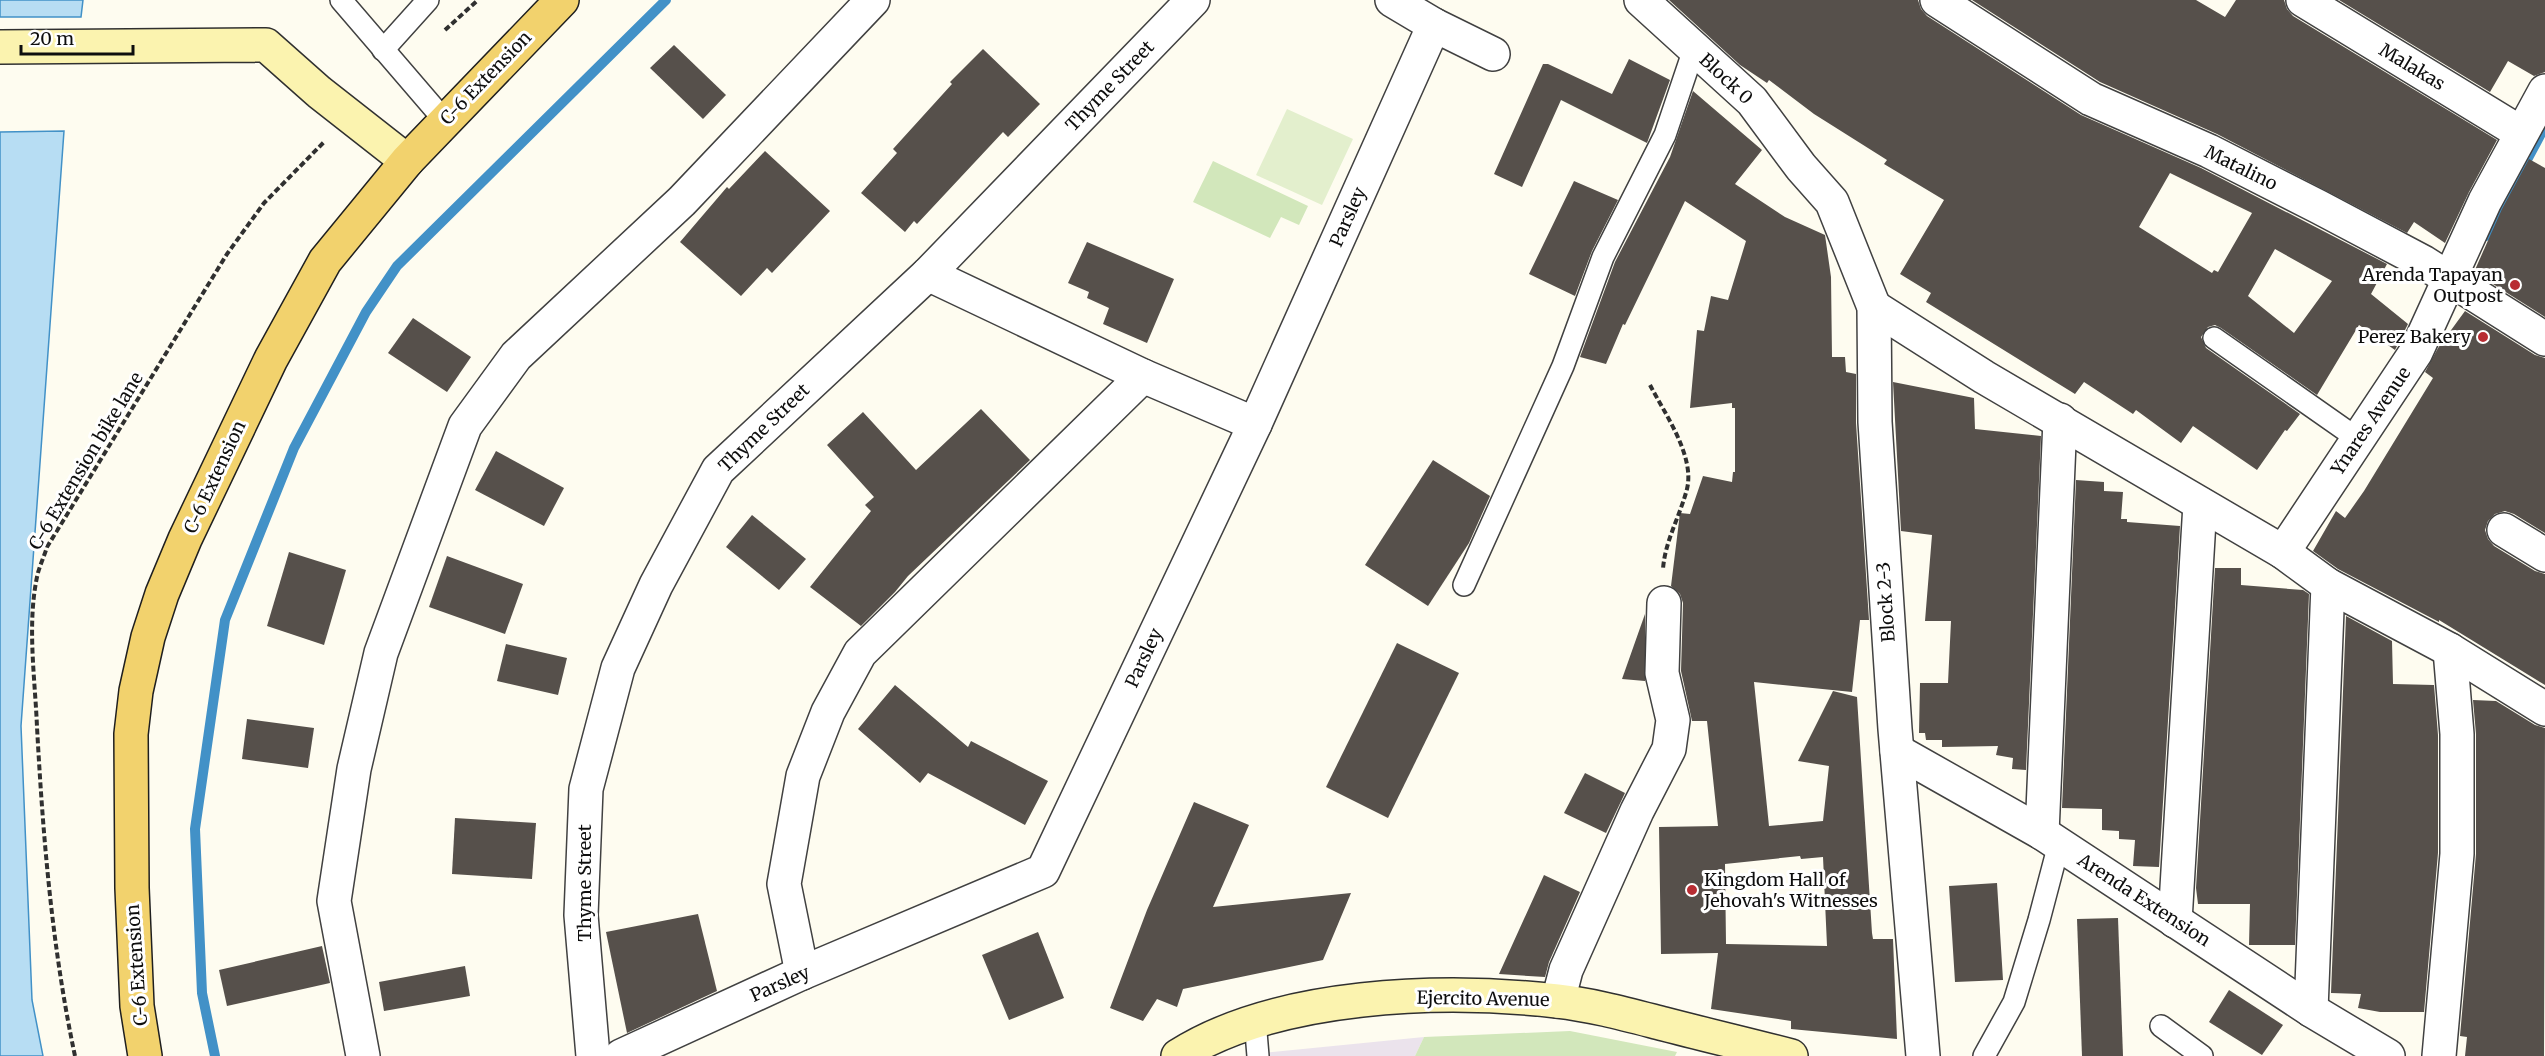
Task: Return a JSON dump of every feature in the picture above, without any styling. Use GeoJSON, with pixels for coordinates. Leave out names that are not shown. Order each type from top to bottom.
{"type":"FeatureCollection","features":[{"type":"Feature","properties":{"kind":"main road","name":"C-6 Extension"},"geometry":{"type":"LineString","coordinates":[[145,1056],[137,1006],[135,971],[131,734],[136,691],[148,637],[185,539],[271,358],[325,261],[407,161],[562,0]]}},
{"type":"Feature","properties":{"kind":"main road"},"geometry":{"type":"LineString","coordinates":[[0,47],[266,45],[407,161]]}},
{"type":"Feature","properties":{"kind":"main road","name":"Ejercito Avenue"},"geometry":{"type":"LineString","coordinates":[[1178,1056],[1195,1045],[1255,1020],[1351,1000],[1467,995],[1558,1001],[1618,1013],[1791,1056]]}},
{"type":"Feature","properties":{"kind":"street"},"geometry":{"type":"LineString","coordinates":[[363,1056],[334,901],[354,769],[381,653],[465,426],[516,356],[682,201],[873,0]]}},
{"type":"Feature","properties":{"kind":"street","name":"Thyme Street"},"geometry":{"type":"LineString","coordinates":[[593,1056],[581,915],[586,789],[618,668],[656,585],[717,470],[928,274],[1193,0]]}},
{"type":"Feature","properties":{"kind":"street"},"geometry":{"type":"LineString","coordinates":[[1392,0],[1434,25],[1493,54]]}},
{"type":"Feature","properties":{"kind":"street","name":"Block 0"},"geometry":{"type":"LineString","coordinates":[[1641,0],[1752,101],[1801,167]]}},
{"type":"Feature","properties":{"kind":"street","name":"Matalino"},"geometry":{"type":"LineString","coordinates":[[1937,0],[2091,99],[2219,156],[2423,262],[2545,339]]}},
{"type":"Feature","properties":{"kind":"street","name":"Malakas"},"geometry":{"type":"LineString","coordinates":[[2303,0],[2535,117]]}},
{"type":"Feature","properties":{"kind":"street","name":"Parsley"},"geometry":{"type":"LineString","coordinates":[[621,1056],[802,973],[1043,871],[1256,424],[1434,25]]}},
{"type":"Feature","properties":{"kind":"street","name":"Ynares Avenue"},"geometry":{"type":"LineString","coordinates":[[2283,552],[2416,352],[2449,279],[2535,117]]}},
{"type":"Feature","properties":{"kind":"street","name":"Block 2-3"},"geometry":{"type":"LineString","coordinates":[[1801,167],[1832,202],[1874,307],[1875,422],[1897,751],[1923,1056]]}},
{"type":"Feature","properties":{"kind":"street"},"geometry":{"type":"LineString","coordinates":[[928,274],[1143,376],[1256,424]]}},
{"type":"Feature","properties":{"kind":"street"},"geometry":{"type":"LineString","coordinates":[[1874,307],[1984,376],[2283,552],[2328,585],[2450,650],[2545,709]]}},
{"type":"Feature","properties":{"kind":"street"},"geometry":{"type":"LineString","coordinates":[[802,973],[784,884],[803,776],[828,712],[860,652],[1143,376]]}},
{"type":"Feature","properties":{"kind":"street"},"geometry":{"type":"LineString","coordinates":[[2050,839],[2060,420]]}},
{"type":"Feature","properties":{"kind":"street"},"geometry":{"type":"LineString","coordinates":[[2175,921],[2200,504]]}},
{"type":"Feature","properties":{"kind":"street"},"geometry":{"type":"LineString","coordinates":[[2504,530],[2545,555]]}},
{"type":"Feature","properties":{"kind":"street"},"geometry":{"type":"LineString","coordinates":[[2311,1010],[2328,585]]}},
{"type":"Feature","properties":{"kind":"street"},"geometry":{"type":"LineString","coordinates":[[1558,1001],[1570,959],[1637,810],[1669,749],[1673,720],[1662,673],[1664,603]]}},
{"type":"Feature","properties":{"kind":"street"},"geometry":{"type":"LineString","coordinates":[[2439,1056],[2457,854],[2457,734],[2450,650]]}},
{"type":"Feature","properties":{"kind":"street","name":"Arenda Extension"},"geometry":{"type":"LineString","coordinates":[[1897,751],[2050,839],[2311,1010],[2388,1056]]}},
{"type":"Feature","properties":{"kind":"lane"},"geometry":{"type":"LineString","coordinates":[[341,0],[445,121]]}},
{"type":"Feature","properties":{"kind":"lane"},"geometry":{"type":"LineString","coordinates":[[383,50],[428,0]]}},
{"type":"Feature","properties":{"kind":"lane"},"geometry":{"type":"LineString","coordinates":[[1464,585],[1563,366],[1603,257],[1665,135],[1694,49]]}},
{"type":"Feature","properties":{"kind":"lane"},"geometry":{"type":"LineString","coordinates":[[2214,338],[2358,439]]}},
{"type":"Feature","properties":{"kind":"lane"},"geometry":{"type":"LineString","coordinates":[[1984,1056],[2014,1002],[2039,920],[2050,839]]}},
{"type":"Feature","properties":{"kind":"lane"},"geometry":{"type":"LineString","coordinates":[[1255,1020],[1258,1056]]}},
{"type":"Feature","properties":{"kind":"lane"},"geometry":{"type":"LineString","coordinates":[[2161,1026],[2202,1056]]}},
{"type":"Feature","properties":{"kind":"path"},"geometry":{"type":"LineString","coordinates":[[444,31],[478,0]]}},
{"type":"Feature","properties":{"kind":"path","name":"C-6 Extension bike lane"},"geometry":{"type":"LineString","coordinates":[[75,1056],[64,1004],[42,834],[33,606],[37,576],[47,547],[227,254],[264,202],[350,116]]}},
{"type":"Feature","properties":{"kind":"path"},"geometry":{"type":"LineString","coordinates":[[1650,385],[1688,459],[1688,487],[1664,561],[1662,592],[1664,603]]}},
{"type":"Feature","properties":{"kind":"shaded area"},"geometry":{"type":"Polygon","coordinates":[[[1424,1037],[1415,1056],[1244,1056],[1263,1053],[1424,1037]]]}},
{"type":"Feature","properties":{"kind":"green space"},"geometry":{"type":"Polygon","coordinates":[[[1287,109],[1353,139],[1322,205],[1256,175],[1287,109]]]}},
{"type":"Feature","properties":{"kind":"green space"},"geometry":{"type":"Polygon","coordinates":[[[1213,161],[1308,206],[1299,225],[1281,217],[1270,238],[1193,202],[1213,161]]]}},
{"type":"Feature","properties":{"kind":"green space"},"geometry":{"type":"Polygon","coordinates":[[[1570,1031],[1677,1052],[1675,1056],[1415,1056],[1424,1037],[1570,1031]]]}},
{"type":"Feature","properties":{"kind":"water"},"geometry":{"type":"Polygon","coordinates":[[[0,0],[83,0],[81,17],[0,17],[0,0]]]}},
{"type":"Feature","properties":{"kind":"water"},"geometry":{"type":"Polygon","coordinates":[[[64,131],[21,726],[32,1000],[43,1056],[0,1056],[0,132],[64,131]]]}},
{"type":"Feature","properties":{"kind":"building"},"geometry":{"type":"Polygon","coordinates":[[[1669,0],[1918,0],[1927,16],[2081,115],[2201,168],[2387,264],[2371,294],[2408,324],[2395,350],[2359,325],[2317,395],[2221,328],[2215,325],[2208,327],[2201,337],[2206,348],[2300,414],[2287,431],[2285,430],[2257,470],[2193,426],[2181,443],[2136,410],[2133,414],[2084,382],[2075,394],[1926,302],[1931,293],[1900,274],[1944,200],[1884,164],[1887,160],[1814,114],[1769,80],[1767,83],[1740,65],[1669,0]],[[2170,173],[2139,227],[2212,273],[2214,270],[2218,272],[2252,213],[2170,173]],[[2275,249],[2248,296],[2294,333],[2332,281],[2275,249]]]}},
{"type":"Feature","properties":{"kind":"building"},"geometry":{"type":"Polygon","coordinates":[[[1972,0],[2196,0],[2225,17],[2236,0],[2284,0],[2293,16],[2497,140],[2445,243],[2414,222],[2407,233],[2217,134],[2100,82],[1972,0]]]}},
{"type":"Feature","properties":{"kind":"building"},"geometry":{"type":"Polygon","coordinates":[[[2339,0],[2545,0],[2545,72],[2534,76],[2508,61],[2490,92],[2339,0]]]}},
{"type":"Feature","properties":{"kind":"building"},"geometry":{"type":"Polygon","coordinates":[[[674,45],[726,95],[703,119],[650,68],[674,45]]]}},
{"type":"Feature","properties":{"kind":"building"},"geometry":{"type":"Polygon","coordinates":[[[983,49],[1040,104],[1008,137],[1003,132],[917,224],[914,221],[905,232],[861,193],[897,153],[893,149],[952,84],[950,82],[983,49]]]}},
{"type":"Feature","properties":{"kind":"building"},"geometry":{"type":"Polygon","coordinates":[[[1629,59],[1670,80],[1647,143],[1561,100],[1522,187],[1494,174],[1543,64],[1548,64],[1612,94],[1629,59]]]}},
{"type":"Feature","properties":{"kind":"building"},"geometry":{"type":"Polygon","coordinates":[[[1693,91],[1762,150],[1735,184],[1785,217],[1825,235],[1831,277],[1832,357],[1845,357],[1846,372],[1856,374],[1856,423],[1869,620],[1860,620],[1852,692],[1754,682],[1769,826],[1823,821],[1829,766],[1798,761],[1833,691],[1857,697],[1872,933],[1873,939],[1893,939],[1897,1039],[1791,1029],[1791,1021],[1711,1009],[1718,953],[1661,954],[1659,827],[1718,826],[1707,721],[1692,721],[1681,671],[1683,603],[1680,594],[1671,586],[1680,513],[1690,514],[1703,476],[1732,482],[1733,472],[1735,472],[1735,408],[1732,408],[1732,403],[1690,408],[1697,330],[1704,331],[1711,296],[1728,300],[1746,241],[1685,201],[1625,325],[1623,324],[1606,364],[1580,357],[1615,262],[1670,157],[1693,91]],[[1800,856],[1725,864],[1726,944],[1827,946],[1823,857],[1801,859],[1800,856]]]}},
{"type":"Feature","properties":{"kind":"building"},"geometry":{"type":"Polygon","coordinates":[[[765,151],[830,211],[772,273],[767,268],[741,296],[680,242],[727,187],[729,189],[765,151]]]}},
{"type":"Feature","properties":{"kind":"building"},"geometry":{"type":"Polygon","coordinates":[[[2529,159],[2545,168],[2545,317],[2474,272],[2502,209],[2529,159]]]}},
{"type":"Feature","properties":{"kind":"building"},"geometry":{"type":"Polygon","coordinates":[[[1574,181],[1618,200],[1592,251],[1575,296],[1529,274],[1574,181]]]}},
{"type":"Feature","properties":{"kind":"building"},"geometry":{"type":"Polygon","coordinates":[[[1087,242],[1174,279],[1147,343],[1103,324],[1109,308],[1087,298],[1089,292],[1068,283],[1087,242]]]}},
{"type":"Feature","properties":{"kind":"building"},"geometry":{"type":"Polygon","coordinates":[[[2465,311],[2535,355],[2545,358],[2545,533],[2505,511],[2495,514],[2488,521],[2485,530],[2494,546],[2535,571],[2545,574],[2545,685],[2439,620],[2439,622],[2338,569],[2313,551],[2336,511],[2345,518],[2364,491],[2433,378],[2425,372],[2438,348],[2465,311]]]}},
{"type":"Feature","properties":{"kind":"building"},"geometry":{"type":"Polygon","coordinates":[[[413,318],[471,357],[447,392],[388,353],[413,318]]]}},
{"type":"Feature","properties":{"kind":"building"},"geometry":{"type":"Polygon","coordinates":[[[1893,382],[1974,398],[1975,429],[2041,436],[2026,770],[2012,769],[2013,758],[1996,755],[1998,746],[1942,747],[1942,740],[1926,740],[1925,733],[1919,733],[1920,683],[1948,683],[1951,621],[1925,621],[1932,535],[1901,531],[1893,382]]]}},
{"type":"Feature","properties":{"kind":"building"},"geometry":{"type":"Polygon","coordinates":[[[981,409],[1030,460],[908,576],[861,626],[810,587],[871,511],[865,505],[874,497],[827,445],[863,412],[916,470],[981,409]]]}},
{"type":"Feature","properties":{"kind":"building"},"geometry":{"type":"Polygon","coordinates":[[[496,451],[564,488],[544,526],[475,490],[496,451]]]}},
{"type":"Feature","properties":{"kind":"building"},"geometry":{"type":"Polygon","coordinates":[[[1433,460],[1490,496],[1469,543],[1428,606],[1365,565],[1433,460]]]}},
{"type":"Feature","properties":{"kind":"building"},"geometry":{"type":"Polygon","coordinates":[[[2076,480],[2104,482],[2104,491],[2123,492],[2121,519],[2127,519],[2127,522],[2180,526],[2159,867],[2133,866],[2135,840],[2119,839],[2119,831],[2102,830],[2102,809],[2062,808],[2076,480]]]}},
{"type":"Feature","properties":{"kind":"building"},"geometry":{"type":"Polygon","coordinates":[[[752,515],[806,559],[779,590],[726,547],[752,515]]]}},
{"type":"Feature","properties":{"kind":"building"},"geometry":{"type":"Polygon","coordinates":[[[289,552],[346,570],[324,645],[267,626],[289,552]]]}},
{"type":"Feature","properties":{"kind":"building"},"geometry":{"type":"Polygon","coordinates":[[[447,556],[523,584],[505,634],[429,607],[447,556]]]}},
{"type":"Feature","properties":{"kind":"building"},"geometry":{"type":"Polygon","coordinates":[[[2215,568],[2241,568],[2241,585],[2303,590],[2309,594],[2295,945],[2249,945],[2250,904],[2198,904],[2196,888],[2215,568]]]}},
{"type":"Feature","properties":{"kind":"building"},"geometry":{"type":"Polygon","coordinates":[[[1645,614],[1645,681],[1622,679],[1645,614]]]}},
{"type":"Feature","properties":{"kind":"building"},"geometry":{"type":"Polygon","coordinates":[[[2346,616],[2392,641],[2393,684],[2434,685],[2438,735],[2438,853],[2424,1012],[2380,1012],[2358,1008],[2361,994],[2331,993],[2346,616]]]}},
{"type":"Feature","properties":{"kind":"building"},"geometry":{"type":"Polygon","coordinates":[[[1397,643],[1459,673],[1388,818],[1326,787],[1397,643]]]}},
{"type":"Feature","properties":{"kind":"building"},"geometry":{"type":"Polygon","coordinates":[[[506,644],[567,658],[558,695],[497,681],[506,644]]]}},
{"type":"Feature","properties":{"kind":"building"},"geometry":{"type":"Polygon","coordinates":[[[895,685],[968,747],[971,741],[1048,781],[1025,825],[928,773],[920,783],[858,729],[895,685]]]}},
{"type":"Feature","properties":{"kind":"building"},"geometry":{"type":"Polygon","coordinates":[[[2473,700],[2496,701],[2535,725],[2545,728],[2544,1056],[2465,1056],[2467,1037],[2460,1036],[2476,854],[2476,734],[2473,700]]]}},
{"type":"Feature","properties":{"kind":"building"},"geometry":{"type":"Polygon","coordinates":[[[247,719],[314,728],[308,768],[242,759],[247,719]]]}},
{"type":"Feature","properties":{"kind":"building"},"geometry":{"type":"Polygon","coordinates":[[[1585,773],[1625,793],[1606,833],[1564,813],[1585,773]]]}},
{"type":"Feature","properties":{"kind":"building"},"geometry":{"type":"Polygon","coordinates":[[[1194,802],[1249,825],[1213,907],[1351,893],[1323,960],[1183,989],[1177,1007],[1157,999],[1143,1021],[1110,1008],[1147,910],[1194,802]]]}},
{"type":"Feature","properties":{"kind":"building"},"geometry":{"type":"Polygon","coordinates":[[[455,818],[536,823],[532,879],[452,874],[455,818]]]}},
{"type":"Feature","properties":{"kind":"building"},"geometry":{"type":"Polygon","coordinates":[[[1544,875],[1580,892],[1549,962],[1545,977],[1499,974],[1544,875]]]}},
{"type":"Feature","properties":{"kind":"building"},"geometry":{"type":"Polygon","coordinates":[[[1997,883],[2003,980],[1955,982],[1949,886],[1997,883]]]}},
{"type":"Feature","properties":{"kind":"building"},"geometry":{"type":"Polygon","coordinates":[[[698,914],[717,991],[627,1033],[606,932],[698,914]]]}},
{"type":"Feature","properties":{"kind":"building"},"geometry":{"type":"Polygon","coordinates":[[[2118,918],[2123,1056],[2082,1056],[2077,919],[2118,918]]]}},
{"type":"Feature","properties":{"kind":"building"},"geometry":{"type":"Polygon","coordinates":[[[1038,932],[1064,998],[1009,1020],[982,955],[1038,932]]]}},
{"type":"Feature","properties":{"kind":"building"},"geometry":{"type":"Polygon","coordinates":[[[322,946],[330,983],[227,1006],[219,970],[322,946]]]}},
{"type":"Feature","properties":{"kind":"building"},"geometry":{"type":"Polygon","coordinates":[[[465,966],[470,996],[384,1011],[379,982],[465,966]]]}},
{"type":"Feature","properties":{"kind":"building"},"geometry":{"type":"Polygon","coordinates":[[[2229,990],[2283,1025],[2262,1055],[2209,1022],[2229,990]]]}},
{"type":"Feature","properties":{"kind":"waterway"},"geometry":{"type":"LineString","coordinates":[[215,1056],[202,993],[195,829],[225,620],[294,448],[366,312],[397,266],[666,0]]}},
{"type":"Feature","properties":{"kind":"waterway"},"geometry":{"type":"LineString","coordinates":[[2486,236],[2543,130],[2545,132]]}},
{"type":"Feature","properties":{"kind":"place","name":"Arenda Tapayan Outpost"},"geometry":{"type":"Point","coordinates":[2515,285]}},
{"type":"Feature","properties":{"kind":"place","name":"Perez Bakery"},"geometry":{"type":"Point","coordinates":[2483,337]}},
{"type":"Feature","properties":{"kind":"place","name":"Kingdom Hall of Jehovah's Witnesses"},"geometry":{"type":"Point","coordinates":[1692,890]}}]}
